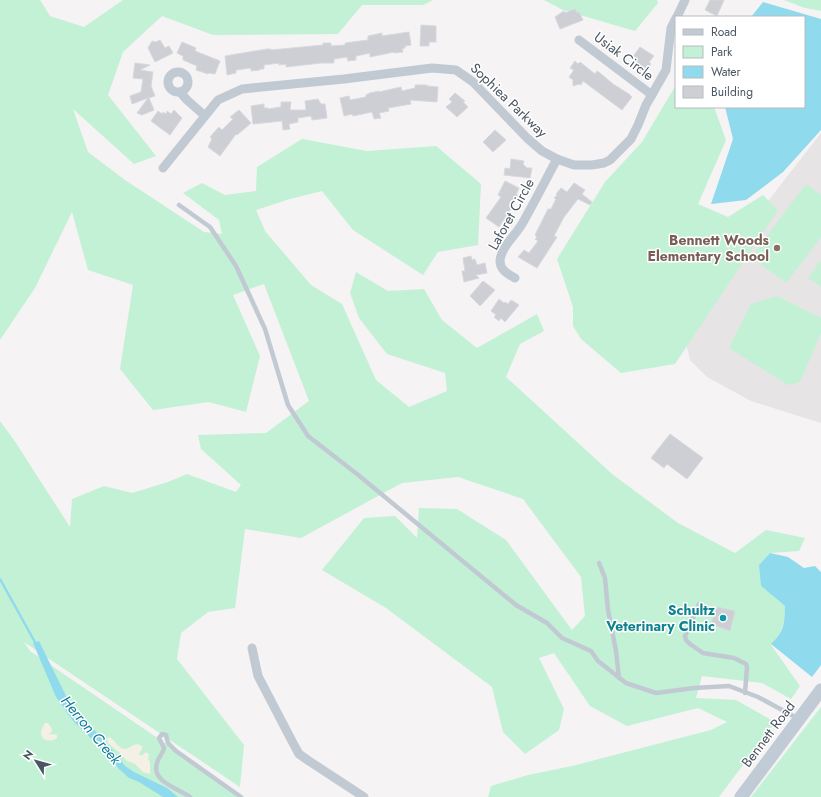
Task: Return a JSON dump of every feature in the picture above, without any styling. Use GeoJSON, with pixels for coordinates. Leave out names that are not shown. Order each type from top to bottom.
{"type":"FeatureCollection","features":[{"type":"Feature","properties":{"kind":"street","name":"Sophiea Parkway"},"geometry":{"type":"LineString","coordinates":[[677,16],[685,0]]}},
{"type":"Feature","properties":{"kind":"street","name":"Sophiea Parkway"},"geometry":{"type":"LineString","coordinates":[[163,168],[204,115],[218,100],[242,89],[344,79],[432,68],[456,70],[473,82],[527,138],[542,151],[557,159],[574,165],[604,163],[610,160],[631,139],[646,105],[666,70],[671,28],[675,20]]}},
{"type":"Feature","properties":{"kind":"street","name":"Usiak Circle"},"geometry":{"type":"LineString","coordinates":[[579,40],[652,95]]}},
{"type":"Feature","properties":{"kind":"street"},"geometry":{"type":"LineString","coordinates":[[180,92],[204,115]]}},
{"type":"Feature","properties":{"kind":"street","name":"Laforet Circle"},"geometry":{"type":"LineString","coordinates":[[515,278],[505,272],[501,267],[501,255],[523,223],[557,159]]}},
{"type":"Feature","properties":{"kind":"street"},"geometry":{"type":"LineString","coordinates":[[252,648],[258,676],[292,743],[300,754],[309,762],[364,797]]}},
{"type":"Feature","properties":{"kind":"street","name":"Bennett Road"},"geometry":{"type":"LineString","coordinates":[[741,797],[821,690]]}},
{"type":"Feature","properties":{"kind":"lane"},"geometry":{"type":"LineString","coordinates":[[179,205],[210,227],[236,266],[265,330],[288,405],[308,436],[357,474],[516,605],[547,623],[562,638],[591,651],[598,661],[626,683],[656,693],[694,688],[729,686],[758,697],[799,719]]}},
{"type":"Feature","properties":{"kind":"lane"},"geometry":{"type":"LineString","coordinates":[[599,564],[604,578],[619,678]]}},
{"type":"Feature","properties":{"kind":"lane"},"geometry":{"type":"LineString","coordinates":[[698,604],[685,636],[686,640],[703,653],[734,658],[746,664],[745,693]]}},
{"type":"Feature","properties":{"kind":"lane"},"geometry":{"type":"LineString","coordinates":[[190,797],[170,786],[158,776],[156,770],[157,763],[164,748],[159,738],[160,735],[166,735],[168,743],[176,751],[241,797]]}},
{"type":"Feature","properties":{"kind":"shaded area","name":"Bennett Woods Elementary School"},"geometry":{"type":"Polygon","coordinates":[[[821,133],[821,423],[751,401],[707,377],[690,360],[685,339],[768,201],[821,133]]]}},
{"type":"Feature","properties":{"kind":"green space"},"geometry":{"type":"Polygon","coordinates":[[[0,0],[40,0],[50,16],[84,27],[123,0],[433,0],[423,5],[362,5],[338,34],[213,35],[162,16],[123,52],[108,95],[156,156],[134,164],[73,109],[88,152],[125,180],[204,232],[222,234],[219,220],[183,193],[202,183],[225,195],[256,191],[257,167],[302,139],[367,151],[436,146],[481,184],[478,245],[438,252],[423,275],[353,230],[322,191],[256,210],[265,231],[311,285],[342,304],[376,380],[409,407],[447,391],[445,373],[387,354],[359,318],[350,293],[356,272],[388,291],[424,289],[442,320],[477,348],[537,314],[544,331],[520,344],[506,377],[612,474],[678,523],[735,553],[766,530],[805,538],[799,551],[770,553],[759,565],[773,596],[785,606],[781,631],[771,645],[800,686],[791,699],[762,683],[702,676],[696,698],[736,700],[775,722],[719,797],[488,797],[491,786],[528,775],[572,766],[711,730],[727,722],[698,708],[627,726],[590,706],[554,653],[539,658],[564,709],[559,730],[525,754],[503,732],[492,687],[386,608],[322,570],[364,518],[395,516],[417,538],[419,508],[457,509],[506,540],[572,630],[585,616],[581,577],[523,499],[458,477],[402,483],[301,538],[245,529],[235,608],[208,612],[181,633],[177,659],[244,745],[240,787],[24,642],[30,651],[244,797],[0,797],[0,421],[14,440],[70,527],[72,499],[104,486],[132,493],[168,482],[187,474],[236,492],[241,485],[201,449],[198,435],[266,433],[309,401],[264,284],[233,295],[260,356],[246,412],[209,402],[153,410],[120,369],[133,285],[88,270],[72,212],[35,288],[0,340],[0,0]]]}},
{"type":"Feature","properties":{"kind":"green space"},"geometry":{"type":"Polygon","coordinates":[[[544,0],[657,0],[658,3],[635,31],[563,10],[544,0]]]}},
{"type":"Feature","properties":{"kind":"green space"},"geometry":{"type":"Polygon","coordinates":[[[784,0],[821,0],[821,11],[805,8],[784,0]]]}},
{"type":"Feature","properties":{"kind":"green space"},"geometry":{"type":"Polygon","coordinates":[[[675,87],[675,108],[714,108],[726,140],[698,204],[728,217],[763,195],[778,210],[675,364],[621,373],[581,339],[573,326],[573,307],[557,259],[605,182],[642,142],[675,87]]]}},
{"type":"Feature","properties":{"kind":"green space"},"geometry":{"type":"Polygon","coordinates":[[[806,184],[821,195],[821,237],[786,283],[751,257],[806,184]]]}},
{"type":"Feature","properties":{"kind":"green space"},"geometry":{"type":"Polygon","coordinates":[[[821,260],[821,287],[808,278],[821,260]]]}},
{"type":"Feature","properties":{"kind":"green space"},"geometry":{"type":"Polygon","coordinates":[[[777,296],[821,318],[821,333],[800,382],[788,385],[729,348],[751,304],[777,296]]]}},
{"type":"Feature","properties":{"kind":"green space"},"geometry":{"type":"Polygon","coordinates":[[[821,707],[821,797],[751,797],[821,707]]]}},
{"type":"Feature","properties":{"kind":"sand"},"geometry":{"type":"Polygon","coordinates":[[[45,723],[48,723],[51,727],[52,731],[49,735],[57,735],[57,738],[50,741],[43,738],[41,730],[45,723]]]}},
{"type":"Feature","properties":{"kind":"sand"},"geometry":{"type":"Polygon","coordinates":[[[109,737],[122,749],[127,749],[137,744],[142,746],[139,754],[141,756],[146,752],[149,754],[148,759],[150,762],[150,774],[143,772],[135,764],[127,761],[108,743],[107,739],[109,737]]]}},
{"type":"Feature","properties":{"kind":"water"},"geometry":{"type":"Polygon","coordinates":[[[763,2],[821,19],[821,130],[783,172],[746,200],[711,204],[733,139],[725,108],[805,108],[805,16],[752,16],[763,2]]]}},
{"type":"Feature","properties":{"kind":"water"},"geometry":{"type":"Polygon","coordinates":[[[770,553],[788,557],[804,568],[815,566],[821,572],[821,665],[812,677],[771,644],[779,635],[783,627],[785,606],[761,586],[759,565],[770,553]]]}},
{"type":"Feature","properties":{"kind":"water"},"geometry":{"type":"Polygon","coordinates":[[[39,641],[69,702],[118,756],[125,766],[167,788],[178,797],[163,797],[139,782],[129,778],[74,722],[56,697],[33,643],[39,641]]]}},
{"type":"Feature","properties":{"kind":"building"},"geometry":{"type":"Polygon","coordinates":[[[710,0],[724,0],[717,16],[705,10],[710,0]]]}},
{"type":"Feature","properties":{"kind":"building"},"geometry":{"type":"Polygon","coordinates":[[[575,9],[577,13],[579,12],[583,20],[560,29],[555,17],[564,11],[565,13],[575,9]]]}},
{"type":"Feature","properties":{"kind":"building"},"geometry":{"type":"Polygon","coordinates":[[[421,25],[436,26],[436,42],[429,42],[429,46],[420,46],[421,25]]]}},
{"type":"Feature","properties":{"kind":"building"},"geometry":{"type":"Polygon","coordinates":[[[409,32],[411,45],[405,46],[405,48],[402,49],[403,52],[394,52],[370,57],[370,53],[356,56],[356,60],[348,61],[347,57],[334,59],[334,63],[286,67],[286,64],[279,65],[279,63],[264,65],[264,69],[260,70],[251,71],[251,68],[236,70],[236,73],[227,75],[225,56],[267,49],[271,50],[323,45],[323,43],[331,43],[331,46],[345,45],[345,43],[368,40],[368,36],[382,33],[382,36],[409,32]]]}},
{"type":"Feature","properties":{"kind":"building"},"geometry":{"type":"Polygon","coordinates":[[[160,40],[165,48],[169,46],[173,53],[155,62],[148,48],[152,41],[156,42],[160,40]]]}},
{"type":"Feature","properties":{"kind":"building"},"geometry":{"type":"Polygon","coordinates":[[[182,42],[196,48],[195,51],[220,61],[215,74],[208,74],[196,70],[197,66],[183,60],[183,56],[177,53],[182,42]]]}},
{"type":"Feature","properties":{"kind":"building"},"geometry":{"type":"Polygon","coordinates":[[[640,47],[654,56],[649,62],[651,64],[644,73],[633,64],[635,62],[631,59],[640,47]]]}},
{"type":"Feature","properties":{"kind":"building"},"geometry":{"type":"Polygon","coordinates":[[[575,61],[578,64],[580,62],[595,74],[597,71],[632,97],[622,110],[583,81],[581,85],[579,84],[573,86],[573,80],[569,77],[574,70],[570,68],[575,61]]]}},
{"type":"Feature","properties":{"kind":"building"},"geometry":{"type":"Polygon","coordinates":[[[135,63],[150,65],[140,70],[153,72],[151,86],[155,96],[149,98],[154,110],[142,115],[137,113],[148,98],[132,104],[130,96],[141,92],[143,79],[133,78],[135,63]]]}},
{"type":"Feature","properties":{"kind":"building"},"geometry":{"type":"Polygon","coordinates":[[[415,85],[438,87],[437,102],[410,100],[411,104],[388,108],[389,111],[379,113],[381,118],[374,119],[372,112],[353,116],[352,114],[344,116],[340,98],[349,96],[350,100],[366,97],[366,95],[370,93],[401,87],[402,91],[415,88],[415,85]]]}},
{"type":"Feature","properties":{"kind":"building"},"geometry":{"type":"Polygon","coordinates":[[[455,93],[465,101],[463,102],[468,107],[457,117],[446,107],[452,102],[449,99],[455,93]]]}},
{"type":"Feature","properties":{"kind":"building"},"geometry":{"type":"Polygon","coordinates":[[[318,99],[321,104],[325,104],[327,118],[312,120],[311,116],[298,118],[298,122],[289,124],[290,129],[283,130],[282,121],[253,124],[251,106],[264,104],[264,108],[268,109],[281,107],[281,102],[291,102],[290,110],[306,110],[305,101],[318,99]]]}},
{"type":"Feature","properties":{"kind":"building"},"geometry":{"type":"Polygon","coordinates":[[[174,110],[182,118],[170,135],[151,121],[158,111],[162,114],[163,112],[166,114],[167,111],[171,114],[174,110]]]}},
{"type":"Feature","properties":{"kind":"building"},"geometry":{"type":"Polygon","coordinates":[[[239,110],[251,123],[237,135],[236,134],[220,156],[208,147],[212,139],[210,137],[219,127],[222,130],[233,119],[230,117],[239,110]]]}},
{"type":"Feature","properties":{"kind":"building"},"geometry":{"type":"Polygon","coordinates":[[[495,130],[506,140],[493,152],[483,142],[495,130]]]}},
{"type":"Feature","properties":{"kind":"building"},"geometry":{"type":"Polygon","coordinates":[[[511,159],[524,161],[523,164],[527,168],[532,168],[530,178],[504,175],[505,168],[510,169],[511,159]]]}},
{"type":"Feature","properties":{"kind":"building"},"geometry":{"type":"Polygon","coordinates":[[[505,181],[519,188],[514,204],[499,227],[486,218],[501,197],[498,195],[505,181]]]}},
{"type":"Feature","properties":{"kind":"building"},"geometry":{"type":"Polygon","coordinates":[[[574,183],[585,190],[582,194],[592,202],[590,205],[578,199],[564,217],[554,236],[557,237],[537,268],[518,257],[524,250],[529,253],[538,241],[535,239],[537,237],[535,235],[548,209],[551,209],[556,199],[554,198],[557,195],[556,194],[561,188],[567,192],[574,183]]]}},
{"type":"Feature","properties":{"kind":"building"},"geometry":{"type":"Polygon","coordinates":[[[471,256],[472,260],[475,259],[477,265],[485,263],[487,273],[476,275],[479,278],[464,282],[462,271],[465,271],[463,258],[471,256]]]}},
{"type":"Feature","properties":{"kind":"building"},"geometry":{"type":"Polygon","coordinates":[[[483,281],[495,290],[480,306],[470,296],[483,281]]]}},
{"type":"Feature","properties":{"kind":"building"},"geometry":{"type":"Polygon","coordinates":[[[499,299],[508,304],[511,300],[519,305],[505,322],[501,318],[499,321],[494,317],[496,315],[491,311],[499,299]]]}},
{"type":"Feature","properties":{"kind":"building"},"geometry":{"type":"Polygon","coordinates":[[[670,434],[703,458],[687,479],[667,464],[664,468],[651,458],[670,434]]]}},
{"type":"Feature","properties":{"kind":"building","name":"Schultz Veterinary Clinic"},"geometry":{"type":"Polygon","coordinates":[[[717,607],[735,611],[730,631],[711,624],[717,607]]]}},
{"type":"Feature","properties":{"kind":"waterway","name":"Herron Creek"},"geometry":{"type":"LineString","coordinates":[[0,579],[36,644]]}},
{"type":"Feature","properties":{"kind":"place","name":"Bennett Woods Elementary School"},"geometry":{"type":"Point","coordinates":[777,248]}},
{"type":"Feature","properties":{"kind":"place","name":"Schultz Veterinary Clinic"},"geometry":{"type":"Point","coordinates":[723,618]}}]}
